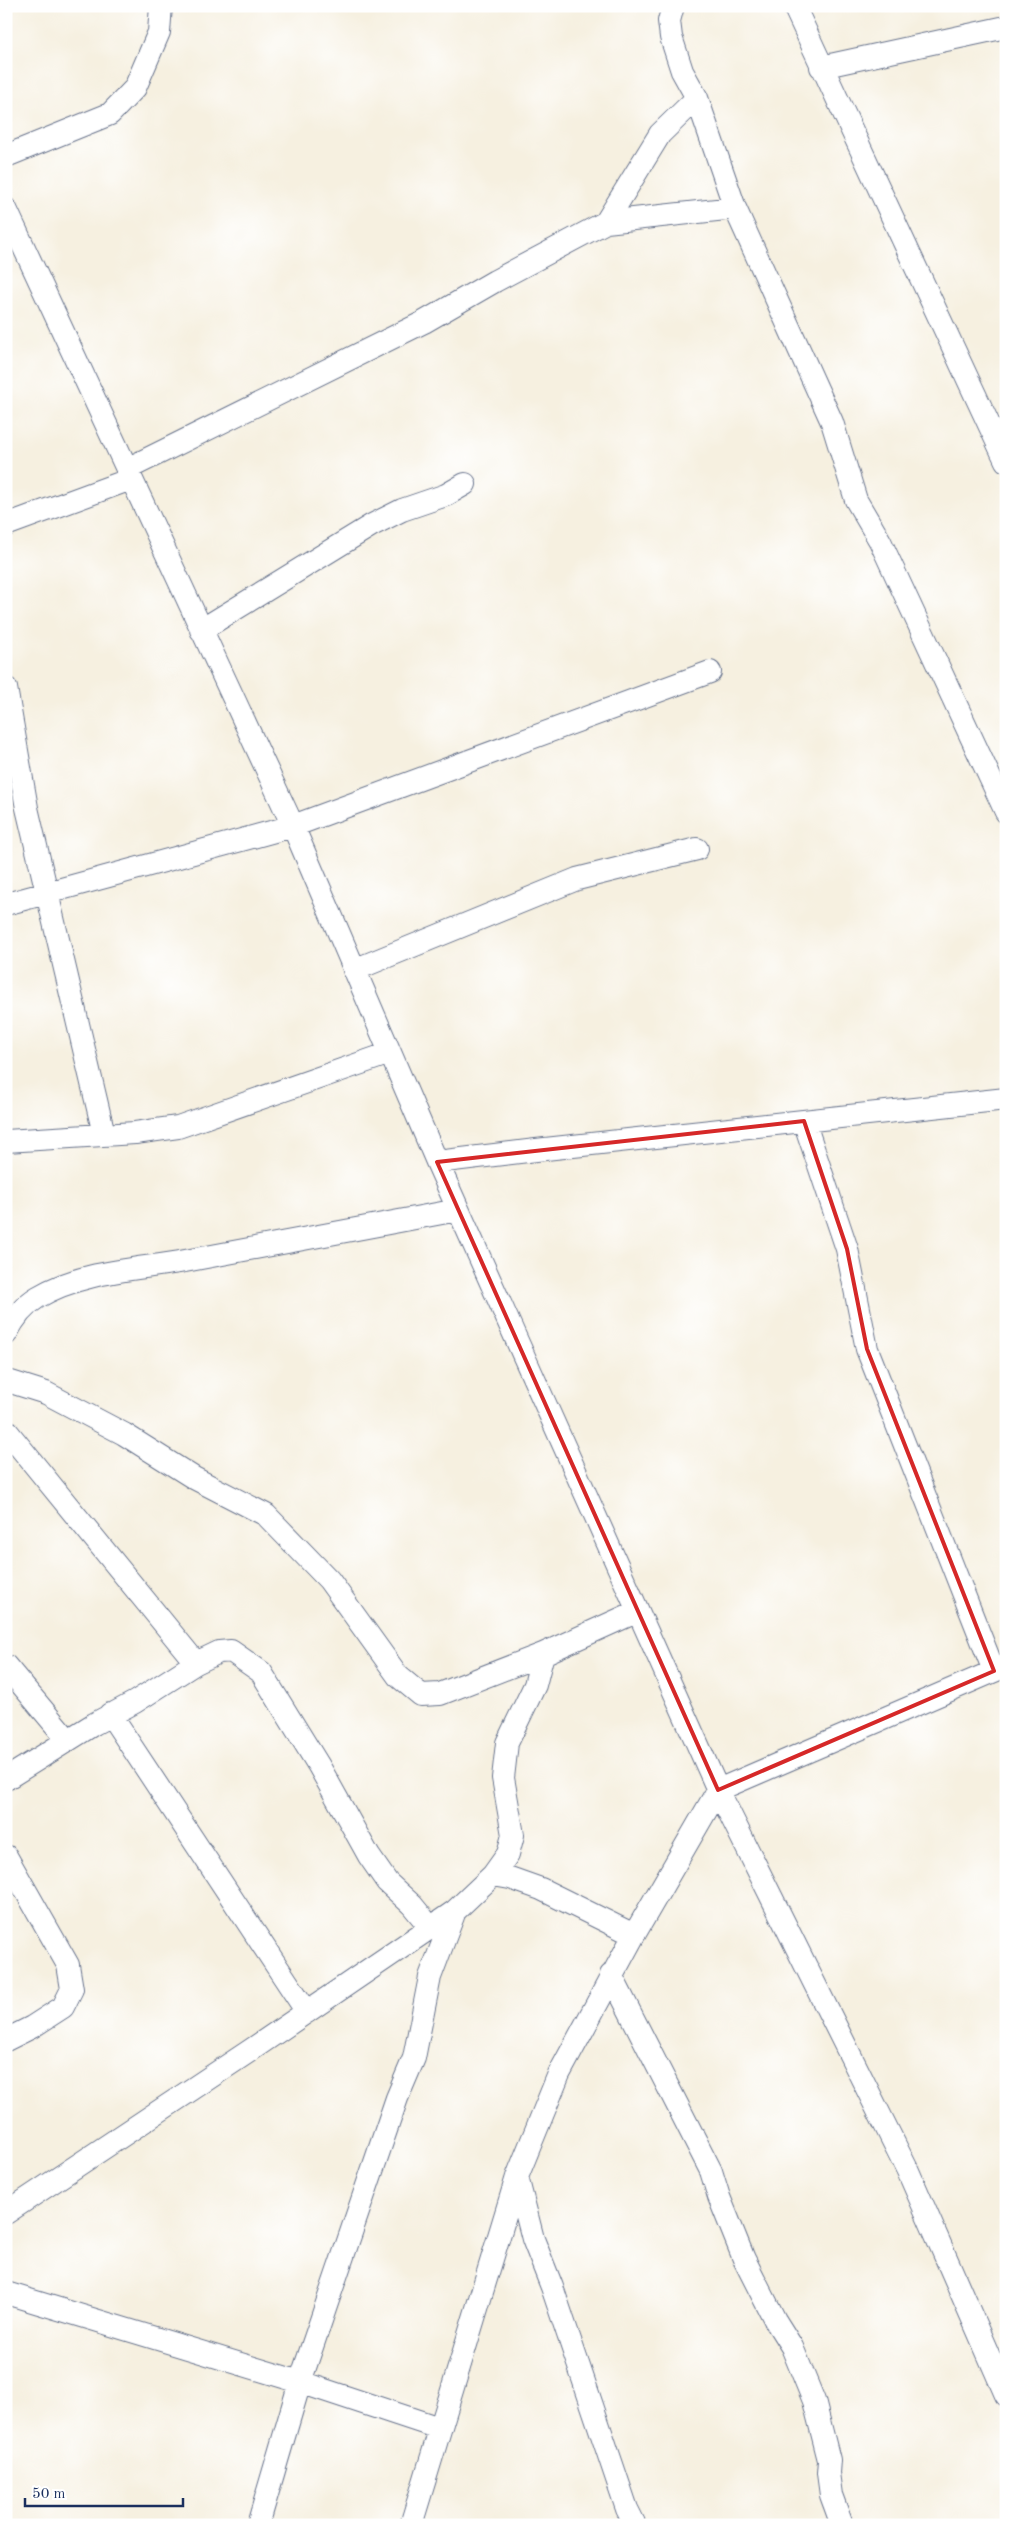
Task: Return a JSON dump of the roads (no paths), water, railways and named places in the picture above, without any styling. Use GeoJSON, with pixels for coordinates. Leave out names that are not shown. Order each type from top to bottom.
{"type":"FeatureCollection","features":[{"type":"Feature","properties":{"kind":"street"},"geometry":{"type":"LineString","coordinates":[[6,156],[110,114],[136,88],[159,32],[161,6]]}},
{"type":"Feature","properties":{"kind":"street"},"geometry":{"type":"LineString","coordinates":[[673,6],[669,22],[671,37],[682,72],[697,98],[736,208],[832,422],[856,500],[880,541],[1006,812]]}},
{"type":"Feature","properties":{"kind":"street"},"geometry":{"type":"LineString","coordinates":[[794,6],[1006,461]]}},
{"type":"Feature","properties":{"kind":"street"},"geometry":{"type":"LineString","coordinates":[[821,67],[1006,28]]}},
{"type":"Feature","properties":{"kind":"street"},"geometry":{"type":"LineString","coordinates":[[606,222],[660,134],[697,98]]}},
{"type":"Feature","properties":{"kind":"street"},"geometry":{"type":"LineString","coordinates":[[6,208],[293,826],[458,1210],[718,1790],[908,2171],[1006,2395]]}},
{"type":"Feature","properties":{"kind":"street"},"geometry":{"type":"LineString","coordinates":[[6,525],[129,474],[424,322],[494,281],[606,222],[736,208]]}},
{"type":"Feature","properties":{"kind":"street"},"geometry":{"type":"LineString","coordinates":[[201,630],[372,525],[402,510],[446,495],[465,484]]}},
{"type":"Feature","properties":{"kind":"street"},"geometry":{"type":"LineString","coordinates":[[6,904],[293,826],[710,672]]}},
{"type":"Feature","properties":{"kind":"street"},"geometry":{"type":"LineString","coordinates":[[6,688],[27,808],[104,1134]]}},
{"type":"Feature","properties":{"kind":"street"},"geometry":{"type":"LineString","coordinates":[[354,970],[577,879],[697,849]]}},
{"type":"Feature","properties":{"kind":"street"},"geometry":{"type":"LineString","coordinates":[[6,1141],[178,1127],[390,1053]]}},
{"type":"Feature","properties":{"kind":"street"},"geometry":{"type":"LineString","coordinates":[[437,1162],[1006,1099]]}},
{"type":"Feature","properties":{"kind":"street"},"geometry":{"type":"LineString","coordinates":[[411,2525],[516,2177],[559,2074],[611,1976],[718,1790],[1000,1669],[867,1349],[847,1249],[804,1121]]}},
{"type":"Feature","properties":{"kind":"street"},"geometry":{"type":"LineString","coordinates":[[6,1334],[15,1316],[37,1297],[64,1285],[106,1273],[182,1262],[458,1210]]}},
{"type":"Feature","properties":{"kind":"street"},"geometry":{"type":"LineString","coordinates":[[8,1381],[46,1392],[124,1434],[194,1478],[266,1515],[329,1580],[398,1676],[421,1695],[440,1694],[543,1654],[638,1611]]}},
{"type":"Feature","properties":{"kind":"street"},"geometry":{"type":"LineString","coordinates":[[6,1430],[196,1663]]}},
{"type":"Feature","properties":{"kind":"street"},"geometry":{"type":"LineString","coordinates":[[6,1779],[196,1663],[219,1652],[231,1651],[261,1672],[309,1749],[369,1856],[387,1882],[412,1905],[430,1927]]}},
{"type":"Feature","properties":{"kind":"street"},"geometry":{"type":"LineString","coordinates":[[7,2212],[307,2012],[455,1910],[493,1875],[508,1854],[513,1835],[503,1778],[507,1743],[535,1685],[543,1654]]}},
{"type":"Feature","properties":{"kind":"street"},"geometry":{"type":"LineString","coordinates":[[6,1666],[68,1740]]}},
{"type":"Feature","properties":{"kind":"street"},"geometry":{"type":"LineString","coordinates":[[110,1714],[307,2012]]}},
{"type":"Feature","properties":{"kind":"street"},"geometry":{"type":"LineString","coordinates":[[6,1856],[68,1965],[72,1989],[63,2007],[32,2027],[6,2040]]}},
{"type":"Feature","properties":{"kind":"street"},"geometry":{"type":"LineString","coordinates":[[493,1875],[510,1878],[540,1889],[634,1935]]}},
{"type":"Feature","properties":{"kind":"street"},"geometry":{"type":"LineString","coordinates":[[258,2525],[300,2382],[396,2098],[414,2058],[430,1976],[455,1910]]}},
{"type":"Feature","properties":{"kind":"street"},"geometry":{"type":"LineString","coordinates":[[611,1976],[711,2171],[718,2197],[744,2259],[775,2320],[792,2346],[814,2402],[830,2460],[828,2473],[831,2495],[842,2525]]}},
{"type":"Feature","properties":{"kind":"street"},"geometry":{"type":"LineString","coordinates":[[516,2177],[533,2239],[552,2287],[627,2509],[635,2525]]}},
{"type":"Feature","properties":{"kind":"street"},"geometry":{"type":"LineString","coordinates":[[6,2293],[300,2382],[439,2428]]}}]}
